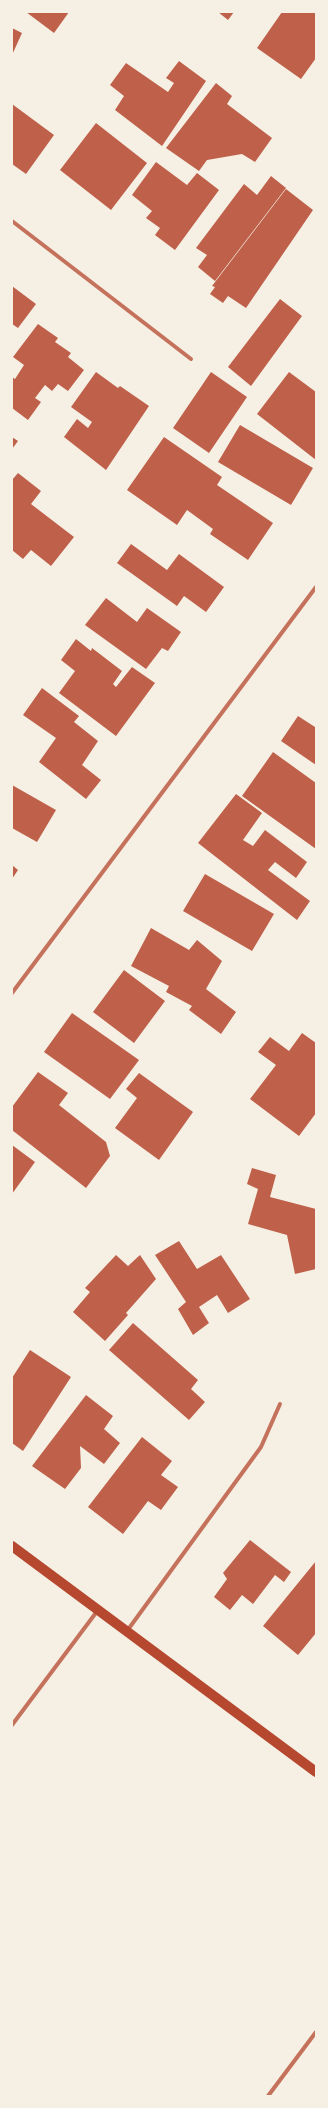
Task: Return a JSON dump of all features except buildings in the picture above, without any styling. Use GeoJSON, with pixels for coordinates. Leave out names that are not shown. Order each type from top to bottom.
{"type":"FeatureCollection","features":[{"type":"Feature","properties":{"kind":"main road"},"geometry":{"type":"LineString","coordinates":[[12,1546],[316,1772]]}},
{"type":"Feature","properties":{"kind":"street"},"geometry":{"type":"LineString","coordinates":[[12,221],[191,359]]}},
{"type":"Feature","properties":{"kind":"street"},"geometry":{"type":"LineString","coordinates":[[12,993],[316,587]]}},
{"type":"Feature","properties":{"kind":"street"},"geometry":{"type":"LineString","coordinates":[[127,1631],[260,1447],[280,1404]]}},
{"type":"Feature","properties":{"kind":"street"},"geometry":{"type":"LineString","coordinates":[[12,1725],[98,1610]]}},
{"type":"Feature","properties":{"kind":"street"},"geometry":{"type":"LineString","coordinates":[[268,2096],[316,2032]]}}]}
